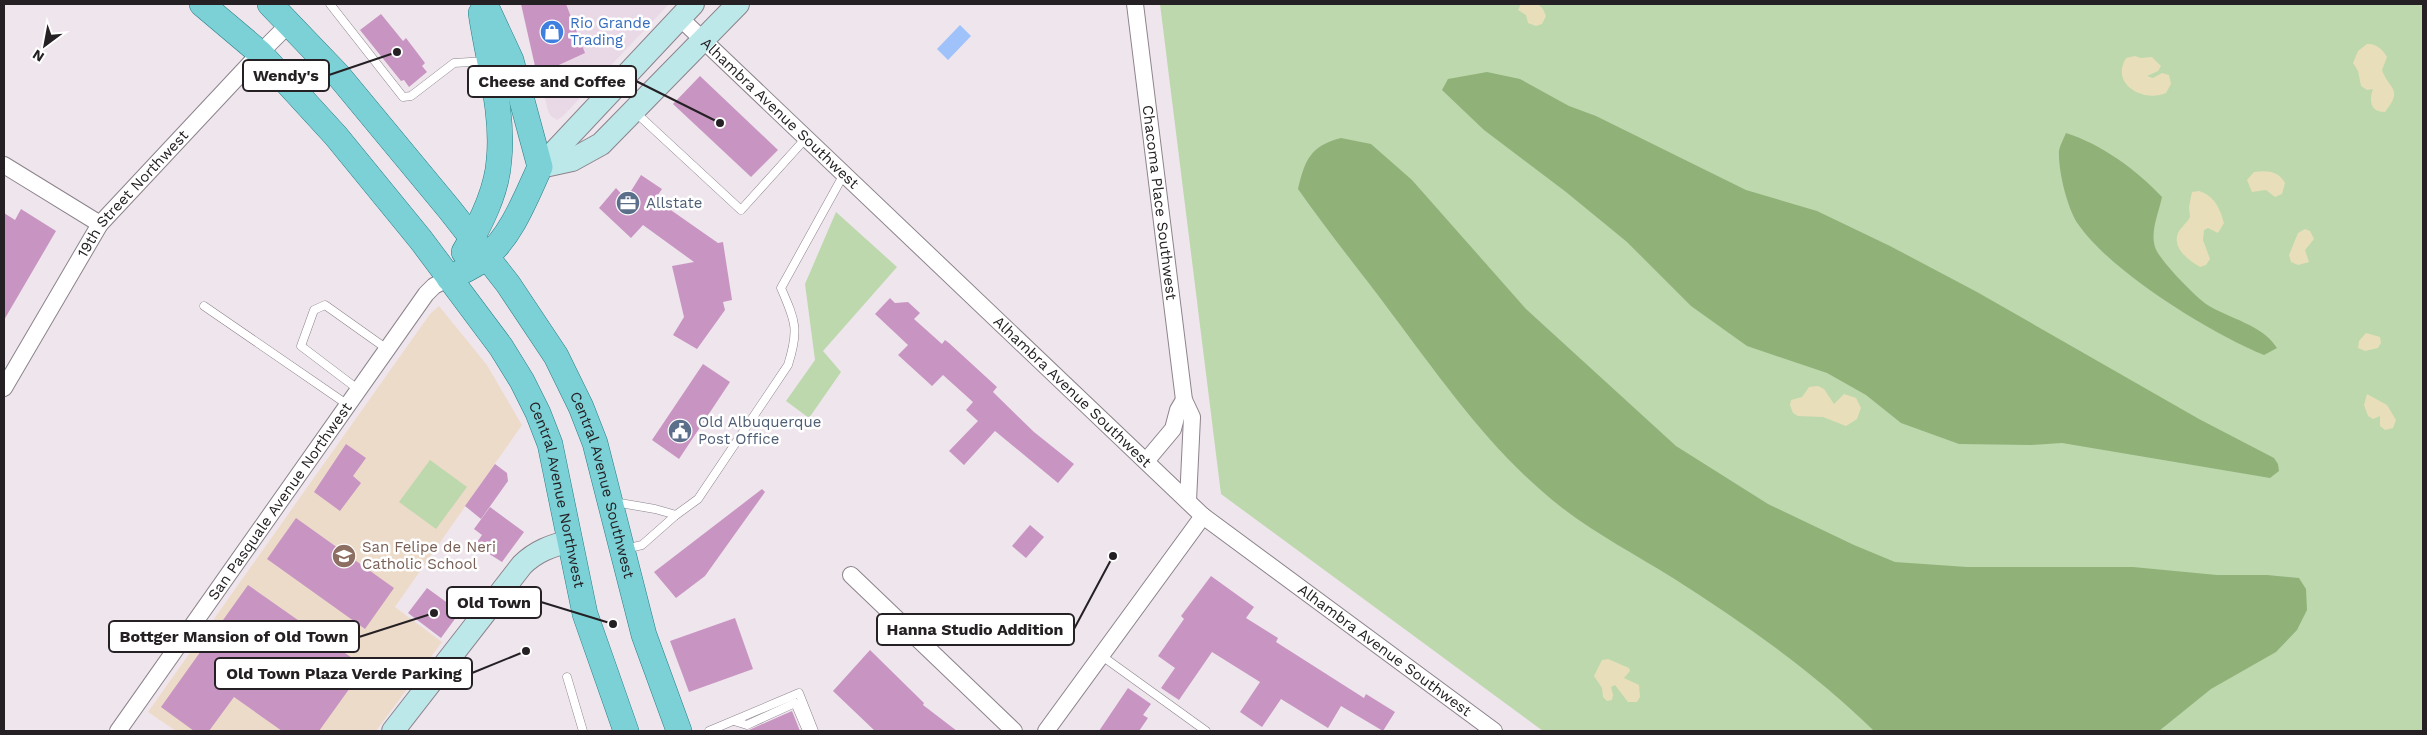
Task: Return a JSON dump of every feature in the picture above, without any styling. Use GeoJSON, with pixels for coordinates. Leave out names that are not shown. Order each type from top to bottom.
{"type":"FeatureCollection","features":[{"type":"Feature","properties":{"kind":"main road","name":"Central Avenue Northwest"},"geometry":{"type":"LineString","coordinates":[[202,4],[260,53],[336,136],[449,278],[500,347],[522,381],[538,413],[550,444],[585,614],[626,731]]}},
{"type":"Feature","properties":{"kind":"main road","name":"Central Avenue Southwest"},"geometry":{"type":"LineString","coordinates":[[270,4],[381,125],[479,248],[535,323],[569,381],[595,443],[621,550],[653,665],[679,731]]}},
{"type":"Feature","properties":{"kind":"main road"},"geometry":{"type":"LineString","coordinates":[[479,248],[499,162],[500,140],[480,4]]}},
{"type":"Feature","properties":{"kind":"main road"},"geometry":{"type":"LineString","coordinates":[[449,278],[479,248],[510,227],[540,167],[511,60],[486,4]]}},
{"type":"Feature","properties":{"kind":"street"},"geometry":{"type":"LineString","coordinates":[[540,167],[560,163],[587,153],[602,144],[738,4]]}},
{"type":"Feature","properties":{"kind":"street","name":"Chacoma Place Southwest"},"geometry":{"type":"LineString","coordinates":[[1135,4],[1184,400],[1192,417],[1188,501]]}},
{"type":"Feature","properties":{"kind":"street"},"geometry":{"type":"LineString","coordinates":[[540,167],[687,11]]}},
{"type":"Feature","properties":{"kind":"street","name":"Alhambra Avenue Southwest"},"geometry":{"type":"LineString","coordinates":[[687,11],[703,41],[1203,516],[1494,731]]}},
{"type":"Feature","properties":{"kind":"street","name":"19th Street Northwest"},"geometry":{"type":"LineString","coordinates":[[4,388],[100,224],[260,53],[290,24]]}},
{"type":"Feature","properties":{"kind":"street"},"geometry":{"type":"LineString","coordinates":[[4,165],[100,224]]}},
{"type":"Feature","properties":{"kind":"street","name":"San Pasquale Avenue Northwest"},"geometry":{"type":"LineString","coordinates":[[118,731],[426,294],[434,286],[449,278]]}},
{"type":"Feature","properties":{"kind":"street","name":"Chacoma Place Southwest"},"geometry":{"type":"LineString","coordinates":[[1146,460],[1173,429],[1178,410],[1184,400]]}},
{"type":"Feature","properties":{"kind":"street"},"geometry":{"type":"LineString","coordinates":[[1046,731],[1203,516]]}},
{"type":"Feature","properties":{"kind":"street"},"geometry":{"type":"LineString","coordinates":[[393,731],[522,565],[532,555],[545,548],[570,541]]}},
{"type":"Feature","properties":{"kind":"street"},"geometry":{"type":"LineString","coordinates":[[851,575],[1014,731]]}},
{"type":"Feature","properties":{"kind":"lane"},"geometry":{"type":"LineString","coordinates":[[330,4],[403,98],[412,96],[454,63],[488,61]]}},
{"type":"Feature","properties":{"kind":"lane"},"geometry":{"type":"LineString","coordinates":[[634,111],[741,210],[806,138]]}},
{"type":"Feature","properties":{"kind":"lane"},"geometry":{"type":"LineString","coordinates":[[621,550],[642,545],[698,498],[788,365],[796,340],[794,318],[781,288],[844,174]]}},
{"type":"Feature","properties":{"kind":"lane"},"geometry":{"type":"LineString","coordinates":[[358,390],[301,346],[314,310],[325,305],[388,348]]}},
{"type":"Feature","properties":{"kind":"lane"},"geometry":{"type":"LineString","coordinates":[[204,306],[348,405]]}},
{"type":"Feature","properties":{"kind":"lane"},"geometry":{"type":"LineString","coordinates":[[609,501],[655,509],[676,516]]}},
{"type":"Feature","properties":{"kind":"lane"},"geometry":{"type":"LineString","coordinates":[[1102,656],[1206,731]]}},
{"type":"Feature","properties":{"kind":"lane"},"geometry":{"type":"LineString","coordinates":[[567,677],[583,731]]}},
{"type":"Feature","properties":{"kind":"lane"},"geometry":{"type":"LineString","coordinates":[[709,731],[798,693],[814,731]]}},
{"type":"Feature","properties":{"kind":"lane"},"geometry":{"type":"LineString","coordinates":[[734,721],[747,725],[795,703],[807,731]]}},
{"type":"Feature","properties":{"kind":"shaded area"},"geometry":{"type":"Polygon","coordinates":[[[522,4],[669,4],[563,116],[557,120],[548,111],[522,4]]]}},
{"type":"Feature","properties":{"kind":"shaded area","name":"San Felipe de Neri Catholic School"},"geometry":{"type":"Polygon","coordinates":[[[439,306],[487,365],[522,425],[395,607],[442,642],[376,731],[176,731],[148,712],[430,314],[439,306]]]}},
{"type":"Feature","properties":{"kind":"green space"},"geometry":{"type":"Polygon","coordinates":[[[1160,4],[2423,4],[2423,731],[1543,731],[1221,494],[1160,4]]]}},
{"type":"Feature","properties":{"kind":"green space"},"geometry":{"type":"Polygon","coordinates":[[[1487,72],[1520,79],[1569,106],[1596,116],[1746,190],[1817,211],[1890,246],[1977,292],[2199,419],[2274,458],[2278,464],[2279,471],[2270,478],[2062,443],[2031,445],[1959,444],[1901,423],[1866,395],[1827,373],[1747,346],[1691,306],[1627,242],[1566,192],[1484,130],[1442,90],[1448,79],[1487,72]]]}},
{"type":"Feature","properties":{"kind":"green space"},"geometry":{"type":"Polygon","coordinates":[[[2066,133],[2092,144],[2118,159],[2162,197],[2154,241],[2155,247],[2163,260],[2206,304],[2254,327],[2271,340],[2277,348],[2264,355],[2190,317],[2137,281],[2093,243],[2074,217],[2064,189],[2059,151],[2066,133]]]}},
{"type":"Feature","properties":{"kind":"green space"},"geometry":{"type":"Polygon","coordinates":[[[1341,138],[1371,144],[1412,180],[1526,309],[1676,446],[1768,504],[1854,545],[1895,562],[1967,567],[2133,567],[2217,575],[2267,575],[2299,578],[2306,589],[2307,610],[2297,630],[2276,652],[2211,689],[2159,731],[1874,731],[1828,689],[1752,631],[1561,507],[1536,486],[1491,441],[1450,391],[1298,189],[1303,170],[1310,156],[1322,145],[1341,138]]]}},
{"type":"Feature","properties":{"kind":"green space"},"geometry":{"type":"Polygon","coordinates":[[[836,212],[897,267],[823,351],[841,372],[809,418],[786,401],[815,360],[805,284],[836,212]]]}},
{"type":"Feature","properties":{"kind":"green space"},"geometry":{"type":"Polygon","coordinates":[[[430,460],[467,487],[436,529],[399,502],[430,460]]]}},
{"type":"Feature","properties":{"kind":"sand"},"geometry":{"type":"Polygon","coordinates":[[[1521,4],[1538,4],[1546,16],[1542,24],[1536,26],[1528,23],[1526,15],[1518,10],[1521,4]]]}},
{"type":"Feature","properties":{"kind":"sand"},"geometry":{"type":"Polygon","coordinates":[[[2367,44],[2373,44],[2378,47],[2387,57],[2382,70],[2393,90],[2394,98],[2385,112],[2376,110],[2372,105],[2373,89],[2367,90],[2361,86],[2358,71],[2353,63],[2358,51],[2367,44]]]}},
{"type":"Feature","properties":{"kind":"sand"},"geometry":{"type":"Polygon","coordinates":[[[2135,56],[2141,58],[2152,57],[2161,66],[2158,71],[2147,76],[2153,78],[2162,73],[2169,75],[2171,84],[2166,93],[2148,95],[2131,89],[2122,76],[2122,67],[2126,58],[2135,56]]]}},
{"type":"Feature","properties":{"kind":"sand"},"geometry":{"type":"Polygon","coordinates":[[[2268,171],[2279,176],[2285,183],[2282,194],[2275,197],[2266,190],[2252,192],[2247,180],[2254,172],[2268,171]]]}},
{"type":"Feature","properties":{"kind":"sand"},"geometry":{"type":"Polygon","coordinates":[[[2199,191],[2205,193],[2213,200],[2219,208],[2224,223],[2218,233],[2208,228],[2204,230],[2203,240],[2210,259],[2206,265],[2200,267],[2182,253],[2177,244],[2178,233],[2190,217],[2189,207],[2192,192],[2199,191]]]}},
{"type":"Feature","properties":{"kind":"sand"},"geometry":{"type":"Polygon","coordinates":[[[2305,229],[2310,231],[2314,239],[2305,250],[2309,262],[2298,265],[2291,262],[2289,255],[2298,233],[2305,229]]]}},
{"type":"Feature","properties":{"kind":"sand"},"geometry":{"type":"Polygon","coordinates":[[[2366,333],[2380,337],[2381,343],[2378,348],[2365,351],[2358,348],[2359,341],[2366,333]]]}},
{"type":"Feature","properties":{"kind":"sand"},"geometry":{"type":"Polygon","coordinates":[[[1818,386],[1824,389],[1834,404],[1844,394],[1856,398],[1861,408],[1857,419],[1846,426],[1823,417],[1798,416],[1793,413],[1790,405],[1791,400],[1802,397],[1809,387],[1818,386]]]}},
{"type":"Feature","properties":{"kind":"sand"},"geometry":{"type":"Polygon","coordinates":[[[2367,394],[2387,405],[2396,420],[2393,428],[2385,430],[2380,426],[2380,416],[2373,419],[2368,416],[2364,405],[2367,394]]]}},
{"type":"Feature","properties":{"kind":"sand"},"geometry":{"type":"Polygon","coordinates":[[[1608,659],[1629,668],[1630,671],[1624,678],[1639,685],[1640,697],[1637,702],[1628,702],[1615,685],[1611,687],[1612,700],[1607,701],[1603,697],[1602,688],[1594,676],[1602,660],[1608,659]]]}},
{"type":"Feature","properties":{"kind":"water"},"geometry":{"type":"Polygon","coordinates":[[[960,25],[971,36],[948,60],[937,49],[960,25]]]}},
{"type":"Feature","properties":{"kind":"building","name":"Rio Grande Trading"},"geometry":{"type":"Polygon","coordinates":[[[521,4],[566,4],[585,53],[537,75],[521,4]]]}},
{"type":"Feature","properties":{"kind":"building"},"geometry":{"type":"Polygon","coordinates":[[[381,14],[403,41],[406,38],[425,63],[422,66],[427,72],[409,87],[404,80],[401,81],[360,30],[381,14]]]}},
{"type":"Feature","properties":{"kind":"building"},"geometry":{"type":"Polygon","coordinates":[[[700,76],[778,150],[751,177],[673,104],[700,76]]]}},
{"type":"Feature","properties":{"kind":"building"},"geometry":{"type":"Polygon","coordinates":[[[641,175],[662,189],[655,199],[718,243],[723,242],[732,300],[723,302],[725,310],[697,349],[673,335],[684,317],[672,266],[694,262],[643,225],[631,238],[599,208],[616,188],[626,199],[641,175]]]}},
{"type":"Feature","properties":{"kind":"building"},"geometry":{"type":"Polygon","coordinates":[[[21,209],[56,231],[4,320],[4,213],[15,220],[21,209]]]}},
{"type":"Feature","properties":{"kind":"building"},"geometry":{"type":"Polygon","coordinates":[[[890,298],[895,303],[908,302],[920,313],[914,319],[942,344],[945,340],[949,343],[997,387],[993,392],[1034,432],[1074,464],[1058,483],[995,431],[964,465],[949,451],[978,421],[966,410],[973,402],[943,375],[932,386],[898,355],[908,345],[875,314],[890,298]]]}},
{"type":"Feature","properties":{"kind":"building"},"geometry":{"type":"Polygon","coordinates":[[[703,364],[730,382],[679,459],[652,440],[703,364]]]}},
{"type":"Feature","properties":{"kind":"building"},"geometry":{"type":"Polygon","coordinates":[[[346,444],[366,458],[353,476],[361,483],[340,511],[314,492],[346,444]]]}},
{"type":"Feature","properties":{"kind":"building"},"geometry":{"type":"Polygon","coordinates":[[[495,464],[507,473],[508,481],[481,519],[465,506],[495,464]]]}},
{"type":"Feature","properties":{"kind":"building"},"geometry":{"type":"Polygon","coordinates":[[[762,489],[765,492],[705,576],[676,598],[654,572],[762,489]]]}},
{"type":"Feature","properties":{"kind":"building"},"geometry":{"type":"Polygon","coordinates":[[[490,507],[524,532],[502,562],[475,545],[482,535],[474,529],[490,507]]]}},
{"type":"Feature","properties":{"kind":"building"},"geometry":{"type":"Polygon","coordinates":[[[296,518],[394,588],[365,629],[267,559],[296,518]]]}},
{"type":"Feature","properties":{"kind":"building"},"geometry":{"type":"Polygon","coordinates":[[[1030,525],[1044,537],[1026,558],[1012,546],[1030,525]]]}},
{"type":"Feature","properties":{"kind":"building"},"geometry":{"type":"Polygon","coordinates":[[[1211,576],[1254,607],[1246,618],[1278,638],[1276,642],[1364,698],[1366,694],[1395,712],[1383,731],[1341,706],[1328,728],[1281,699],[1262,727],[1240,712],[1260,682],[1212,652],[1179,700],[1161,688],[1175,668],[1158,656],[1184,619],[1181,616],[1211,576]]]}},
{"type":"Feature","properties":{"kind":"building"},"geometry":{"type":"Polygon","coordinates":[[[248,585],[365,667],[319,731],[282,731],[234,697],[209,731],[194,731],[161,707],[248,585]]]}},
{"type":"Feature","properties":{"kind":"building"},"geometry":{"type":"Polygon","coordinates":[[[427,588],[460,612],[441,638],[408,613],[427,588]]]}},
{"type":"Feature","properties":{"kind":"building"},"geometry":{"type":"Polygon","coordinates":[[[735,618],[753,669],[689,692],[670,641],[735,618]]]}},
{"type":"Feature","properties":{"kind":"building"},"geometry":{"type":"Polygon","coordinates":[[[870,650],[924,703],[923,705],[957,731],[875,731],[833,691],[870,650]]]}},
{"type":"Feature","properties":{"kind":"building"},"geometry":{"type":"Polygon","coordinates":[[[1128,688],[1151,704],[1143,715],[1148,718],[1139,731],[1099,731],[1128,688]]]}},
{"type":"Feature","properties":{"kind":"building"},"geometry":{"type":"Polygon","coordinates":[[[792,711],[800,731],[746,731],[749,730],[792,711]]]}},
{"type":"Feature","properties":{"kind":"place","name":"Rio Grande Trading"},"geometry":{"type":"Point","coordinates":[552,32]}},
{"type":"Feature","properties":{"kind":"place","name":"Wendy's"},"geometry":{"type":"Point","coordinates":[397,52]}},
{"type":"Feature","properties":{"kind":"place","name":"Cheese and Coffee"},"geometry":{"type":"Point","coordinates":[720,123]}},
{"type":"Feature","properties":{"kind":"place","name":"Allstate"},"geometry":{"type":"Point","coordinates":[628,203]}},
{"type":"Feature","properties":{"kind":"place","name":"Old Albuquerque Post Office"},"geometry":{"type":"Point","coordinates":[680,431]}},
{"type":"Feature","properties":{"kind":"place","name":"San Felipe de Neri Catholic School"},"geometry":{"type":"Point","coordinates":[344,556]}},
{"type":"Feature","properties":{"kind":"place","name":"Hanna Studio Addition"},"geometry":{"type":"Point","coordinates":[1113,556]}},
{"type":"Feature","properties":{"kind":"place","name":"Bottger Mansion of Old Town"},"geometry":{"type":"Point","coordinates":[434,613]}},
{"type":"Feature","properties":{"kind":"place","name":"Old Town"},"geometry":{"type":"Point","coordinates":[613,624]}},
{"type":"Feature","properties":{"kind":"place","name":"Old Town Plaza Verde Parking"},"geometry":{"type":"Point","coordinates":[526,651]}}]}
